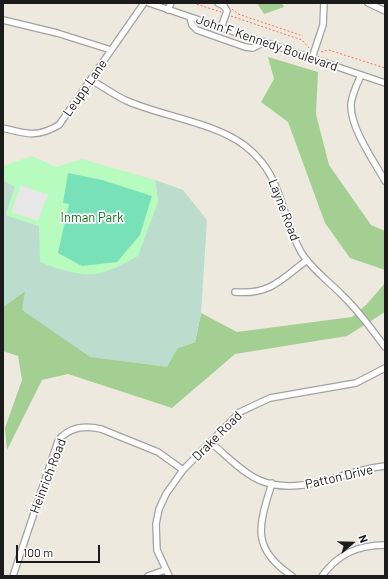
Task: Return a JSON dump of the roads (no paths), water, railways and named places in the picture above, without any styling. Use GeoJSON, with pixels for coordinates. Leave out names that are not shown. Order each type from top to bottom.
{"type":"FeatureCollection","features":[{"type":"Feature","properties":{"kind":"street","name":"Leupp Lane"},"geometry":{"type":"LineString","coordinates":[[3,128],[31,135],[52,130],[59,125],[144,3]]}},
{"type":"Feature","properties":{"kind":"street","name":"John F Kennedy Boulevard"},"geometry":{"type":"LineString","coordinates":[[149,3],[385,83]]}},
{"type":"Feature","properties":{"kind":"street"},"geometry":{"type":"LineString","coordinates":[[168,10],[170,3]]}},
{"type":"Feature","properties":{"kind":"street"},"geometry":{"type":"LineString","coordinates":[[218,3],[224,6],[227,11],[221,28]]}},
{"type":"Feature","properties":{"kind":"street"},"geometry":{"type":"LineString","coordinates":[[312,58],[323,25],[324,3]]}},
{"type":"Feature","properties":{"kind":"street"},"geometry":{"type":"LineString","coordinates":[[368,3],[385,11]]}},
{"type":"Feature","properties":{"kind":"street"},"geometry":{"type":"LineString","coordinates":[[190,17],[192,25],[197,30],[245,47],[253,48],[264,42]]}},
{"type":"Feature","properties":{"kind":"street"},"geometry":{"type":"LineString","coordinates":[[3,20],[57,33],[111,50]]}},
{"type":"Feature","properties":{"kind":"street"},"geometry":{"type":"LineString","coordinates":[[361,75],[353,94],[352,114],[356,129],[385,181]]}},
{"type":"Feature","properties":{"kind":"street","name":"Layne Road"},"geometry":{"type":"LineString","coordinates":[[91,80],[125,100],[208,128],[243,144],[258,157],[272,177],[293,236],[307,260],[344,297],[385,347]]}},
{"type":"Feature","properties":{"kind":"street"},"geometry":{"type":"LineString","coordinates":[[235,292],[267,290],[307,260]]}},
{"type":"Feature","properties":{"kind":"street","name":"Drake Road"},"geometry":{"type":"LineString","coordinates":[[168,576],[157,550],[156,524],[159,509],[166,494],[183,470],[240,412],[264,400],[344,386],[360,381],[385,368]]}},
{"type":"Feature","properties":{"kind":"street","name":"Heinrich Road"},"geometry":{"type":"LineString","coordinates":[[13,576],[58,441],[63,434],[92,426],[101,428],[158,452],[183,470]]}},
{"type":"Feature","properties":{"kind":"street","name":"Patton Drive"},"geometry":{"type":"LineString","coordinates":[[210,442],[252,476],[272,483],[308,486],[361,470],[385,466]]}},
{"type":"Feature","properties":{"kind":"street"},"geometry":{"type":"LineString","coordinates":[[272,483],[262,516],[261,535],[266,550],[272,560],[292,576]]}},
{"type":"Feature","properties":{"kind":"street"},"geometry":{"type":"LineString","coordinates":[[322,576],[330,565],[345,553],[364,546],[385,545]]}},
{"type":"Feature","properties":{"kind":"street"},"geometry":{"type":"LineString","coordinates":[[148,576],[165,570]]}},
{"type":"Feature","properties":{"kind":"park label","name":"Inman Park"},"geometry":{"type":"Point","coordinates":[92,218]}}]}
